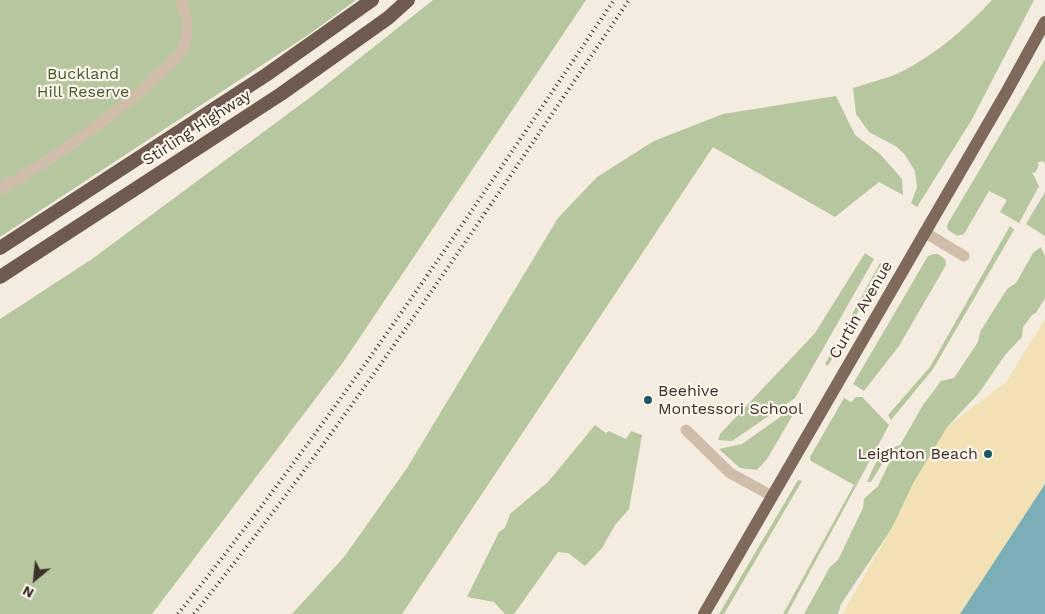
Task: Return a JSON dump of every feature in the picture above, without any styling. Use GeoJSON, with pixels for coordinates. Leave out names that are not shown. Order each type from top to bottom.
{"type":"FeatureCollection","features":[{"type":"Feature","properties":{"kind":"highway","name":"Stirling Highway"},"geometry":{"type":"LineString","coordinates":[[0,248],[266,75],[372,0]]}},
{"type":"Feature","properties":{"kind":"highway","name":"Stirling Highway"},"geometry":{"type":"LineString","coordinates":[[0,277],[281,94],[388,18],[408,0]]}},
{"type":"Feature","properties":{"kind":"main road","name":"Curtin Avenue"},"geometry":{"type":"LineString","coordinates":[[704,614],[1045,22]]}},
{"type":"Feature","properties":{"kind":"lane"},"geometry":{"type":"LineString","coordinates":[[0,189],[84,136],[141,91],[174,61],[184,47],[187,23],[186,12],[180,0]]}},
{"type":"Feature","properties":{"kind":"lane"},"geometry":{"type":"LineString","coordinates":[[924,232],[964,256]]}},
{"type":"Feature","properties":{"kind":"lane"},"geometry":{"type":"LineString","coordinates":[[686,430],[730,473],[772,496]]}},
{"type":"Feature","properties":{"kind":"green space","name":"Buckland Hill Reserve"},"geometry":{"type":"Polygon","coordinates":[[[0,0],[356,0],[311,33],[0,237],[0,0]]]}},
{"type":"Feature","properties":{"kind":"green space"},"geometry":{"type":"Polygon","coordinates":[[[433,0],[586,0],[344,361],[152,614],[0,614],[0,319],[92,259],[312,96],[433,0]]]}},
{"type":"Feature","properties":{"kind":"green space"},"geometry":{"type":"Polygon","coordinates":[[[992,0],[1034,0],[971,121],[917,207],[911,203],[917,187],[915,171],[905,155],[897,147],[869,132],[856,114],[853,88],[883,79],[914,65],[961,31],[992,0]]]}},
{"type":"Feature","properties":{"kind":"green space"},"geometry":{"type":"Polygon","coordinates":[[[1045,59],[1045,164],[1043,161],[1037,163],[1039,165],[1035,173],[1032,172],[1039,186],[1019,223],[1000,212],[1007,200],[989,191],[964,234],[957,236],[948,230],[947,225],[1045,59]]]}},
{"type":"Feature","properties":{"kind":"green space"},"geometry":{"type":"Polygon","coordinates":[[[836,96],[855,135],[880,154],[902,179],[903,195],[879,182],[835,217],[713,147],[402,614],[292,614],[344,557],[407,468],[558,218],[597,177],[654,141],[723,114],[836,96]]]}},
{"type":"Feature","properties":{"kind":"green space"},"geometry":{"type":"Polygon","coordinates":[[[1045,192],[1045,236],[1026,224],[1045,192]]]}},
{"type":"Feature","properties":{"kind":"green space"},"geometry":{"type":"Polygon","coordinates":[[[1010,226],[1014,230],[933,369],[891,420],[888,415],[930,367],[1010,226]]]}},
{"type":"Feature","properties":{"kind":"green space"},"geometry":{"type":"Polygon","coordinates":[[[1041,247],[1045,256],[1045,298],[1036,313],[1032,315],[1023,327],[1022,337],[1005,355],[979,393],[948,426],[914,482],[892,528],[841,604],[838,614],[804,614],[830,567],[838,560],[863,508],[864,499],[878,486],[894,453],[885,459],[871,482],[867,482],[879,459],[887,451],[900,445],[923,405],[941,381],[954,378],[978,342],[980,332],[1007,289],[1016,283],[1033,253],[1041,247]]]}},
{"type":"Feature","properties":{"kind":"green space"},"geometry":{"type":"Polygon","coordinates":[[[865,253],[874,259],[795,398],[732,441],[718,440],[720,434],[815,333],[865,253]]]}},
{"type":"Feature","properties":{"kind":"green space"},"geometry":{"type":"Polygon","coordinates":[[[938,254],[945,259],[946,265],[899,346],[864,391],[853,384],[928,256],[938,254]]]}},
{"type":"Feature","properties":{"kind":"green space"},"geometry":{"type":"Polygon","coordinates":[[[880,263],[884,265],[828,366],[825,364],[880,263]]]}},
{"type":"Feature","properties":{"kind":"green space"},"geometry":{"type":"Polygon","coordinates":[[[856,397],[862,397],[889,425],[787,614],[783,614],[854,485],[811,461],[810,457],[844,398],[851,402],[856,397]]]}},
{"type":"Feature","properties":{"kind":"green space"},"geometry":{"type":"Polygon","coordinates":[[[800,403],[767,459],[757,470],[740,468],[719,449],[742,444],[800,403]]]}},
{"type":"Feature","properties":{"kind":"green space"},"geometry":{"type":"Polygon","coordinates":[[[595,425],[606,433],[609,431],[626,439],[631,431],[642,435],[629,509],[615,525],[602,548],[585,566],[568,553],[558,552],[514,614],[505,614],[494,602],[467,597],[499,532],[505,528],[510,514],[548,482],[595,425]]]}},
{"type":"Feature","properties":{"kind":"green space"},"geometry":{"type":"Polygon","coordinates":[[[798,480],[802,481],[724,614],[719,614],[798,480]]]}},
{"type":"Feature","properties":{"kind":"sand","name":"Leighton Beach"},"geometry":{"type":"Polygon","coordinates":[[[1045,319],[1045,484],[960,614],[842,614],[892,528],[914,482],[948,426],[1006,382],[1045,319]]]}},
{"type":"Feature","properties":{"kind":"water"},"geometry":{"type":"Polygon","coordinates":[[[1045,484],[1045,614],[960,614],[1045,484]]]}},
{"type":"Feature","properties":{"kind":"railway"},"geometry":{"type":"LineString","coordinates":[[178,614],[236,540],[348,388],[456,234],[614,0]]}},
{"type":"Feature","properties":{"kind":"railway"},"geometry":{"type":"LineString","coordinates":[[194,614],[308,465],[418,312],[629,0]]}},
{"type":"Feature","properties":{"kind":"place","name":"Beehive Montessori School"},"geometry":{"type":"Point","coordinates":[648,400]}},
{"type":"Feature","properties":{"kind":"place","name":"Leighton Beach"},"geometry":{"type":"Point","coordinates":[988,454]}}]}
